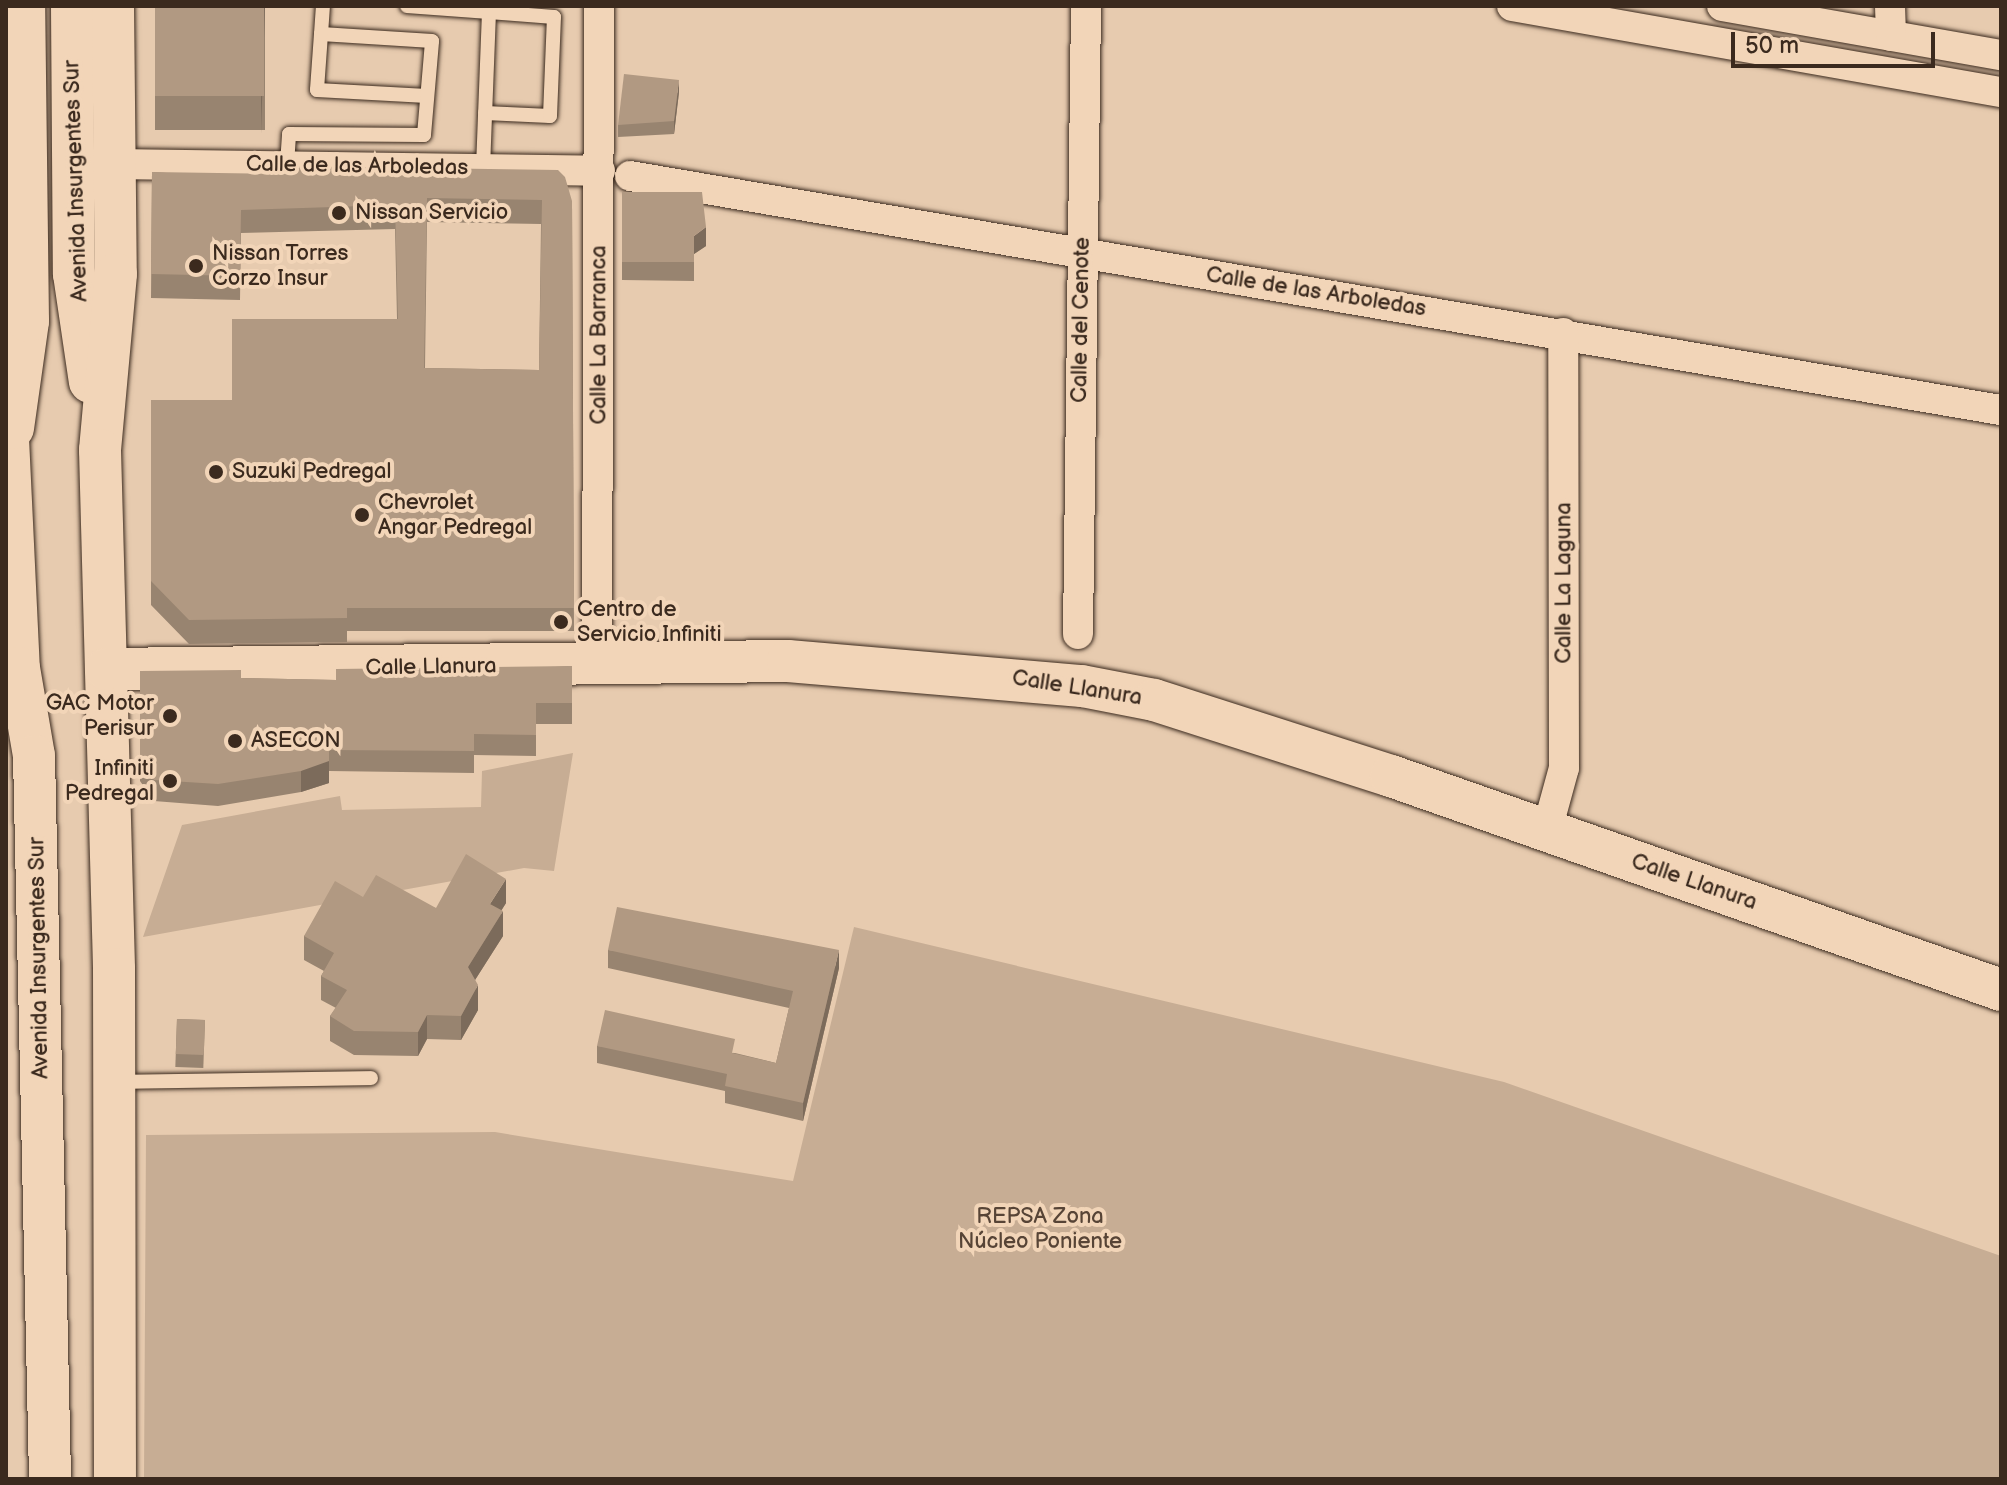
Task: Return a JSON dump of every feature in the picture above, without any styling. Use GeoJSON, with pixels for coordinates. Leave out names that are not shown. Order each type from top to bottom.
{"type":"FeatureCollection","features":[{"type":"Feature","properties":{"kind":"main road","name":"Avenida Insurgentes Sur"},"geometry":{"type":"LineString","coordinates":[[24,6],[28,321],[12,437],[10,548],[19,668],[34,771],[50,1479]]}},
{"type":"Feature","properties":{"kind":"main road","name":"Avenida Insurgentes Sur"},"geometry":{"type":"LineString","coordinates":[[72,6],[74,274],[100,450]]}},
{"type":"Feature","properties":{"kind":"main road","name":"Avenida Insurgentes Sur"},"geometry":{"type":"LineString","coordinates":[[113,6],[116,274],[100,450],[115,1082],[115,1479]]}},
{"type":"Feature","properties":{"kind":"main road","name":"Avenida Insurgentes Sur"},"geometry":{"type":"LineString","coordinates":[[6,396],[12,437]]}},
{"type":"Feature","properties":{"kind":"main road","name":"Calle Llanura"},"geometry":{"type":"LineString","coordinates":[[106,669],[866,664],[1082,686],[1154,700],[1547,830],[2001,990]]}},
{"type":"Feature","properties":{"kind":"main road"},"geometry":{"type":"LineString","coordinates":[[6,736],[19,668]]}},
{"type":"Feature","properties":{"kind":"street","name":"Calle La Barranca"},"geometry":{"type":"LineString","coordinates":[[597,665],[599,6]]}},
{"type":"Feature","properties":{"kind":"street","name":"Calle del Cenote"},"geometry":{"type":"LineString","coordinates":[[1078,634],[1086,6]]}},
{"type":"Feature","properties":{"kind":"street"},"geometry":{"type":"LineString","coordinates":[[1512,6],[2001,92]]}},
{"type":"Feature","properties":{"kind":"street"},"geometry":{"type":"LineString","coordinates":[[1722,6],[1890,21],[2001,55]]}},
{"type":"Feature","properties":{"kind":"street","name":"Calle de las Arboledas"},"geometry":{"type":"LineString","coordinates":[[114,164],[287,164],[600,171]]}},
{"type":"Feature","properties":{"kind":"street","name":"Calle de las Arboledas"},"geometry":{"type":"LineString","coordinates":[[630,176],[2001,410]]}},
{"type":"Feature","properties":{"kind":"street","name":"Calle La Laguna"},"geometry":{"type":"LineString","coordinates":[[1547,830],[1564,768],[1563,333]]}},
{"type":"Feature","properties":{"kind":"lane"},"geometry":{"type":"LineString","coordinates":[[323,6],[317,90],[427,96]]}},
{"type":"Feature","properties":{"kind":"lane"},"geometry":{"type":"LineString","coordinates":[[407,6],[554,17],[550,116],[485,113]]}},
{"type":"Feature","properties":{"kind":"lane"},"geometry":{"type":"LineString","coordinates":[[483,168],[489,12]]}},
{"type":"Feature","properties":{"kind":"lane"},"geometry":{"type":"LineString","coordinates":[[287,164],[289,134],[424,135],[432,41],[321,34]]}},
{"type":"Feature","properties":{"kind":"lane"},"geometry":{"type":"LineString","coordinates":[[115,1082],[371,1078]]}},
{"type":"Feature","properties":{"kind":"green space"},"geometry":{"type":"Polygon","coordinates":[[[573,753],[554,871],[524,868],[143,937],[182,825],[340,796],[342,810],[481,807],[482,771],[573,753]]]}},
{"type":"Feature","properties":{"kind":"green space","name":"REPSA Zona Núcleo Poniente"},"geometry":{"type":"Polygon","coordinates":[[[854,927],[1504,1082],[2001,1256],[2001,1479],[144,1479],[146,1135],[495,1132],[793,1181],[854,927]]]}},
{"type":"Feature","properties":{"kind":"building"},"geometry":{"type":"Polygon","coordinates":[[[155,6],[264,6],[264,96],[155,96],[155,6]]]}},
{"type":"Feature","properties":{"kind":"building"},"geometry":{"type":"Polygon","coordinates":[[[624,74],[679,80],[674,121],[618,125],[624,74]]]}},
{"type":"Feature","properties":{"kind":"building"},"geometry":{"type":"Polygon","coordinates":[[[284,166],[558,170],[565,177],[572,201],[574,608],[347,608],[347,618],[189,620],[151,581],[151,400],[232,400],[232,319],[398,319],[395,205],[241,210],[240,276],[151,274],[152,172],[284,174],[284,166]],[[427,198],[424,368],[539,370],[542,200],[427,198]]]}},
{"type":"Feature","properties":{"kind":"building"},"geometry":{"type":"Polygon","coordinates":[[[622,192],[702,192],[706,227],[694,236],[694,262],[622,262],[622,192]]]}},
{"type":"Feature","properties":{"kind":"building"},"geometry":{"type":"Polygon","coordinates":[[[572,666],[572,703],[536,703],[536,735],[474,734],[474,751],[329,750],[329,761],[301,771],[218,784],[154,780],[140,759],[140,671],[241,670],[241,678],[336,680],[336,669],[572,666]]]}},
{"type":"Feature","properties":{"kind":"building"},"geometry":{"type":"Polygon","coordinates":[[[466,854],[506,879],[490,904],[503,911],[468,967],[478,985],[461,1016],[427,1015],[418,1032],[354,1031],[330,1016],[347,990],[321,976],[334,953],[304,936],[335,881],[363,897],[376,875],[436,908],[466,854]]]}},
{"type":"Feature","properties":{"kind":"building"},"geometry":{"type":"Polygon","coordinates":[[[617,907],[839,950],[803,1103],[725,1086],[727,1074],[597,1046],[605,1010],[735,1039],[732,1053],[776,1063],[793,991],[608,950],[617,907]]]}},
{"type":"Feature","properties":{"kind":"building"},"geometry":{"type":"Polygon","coordinates":[[[177,1019],[205,1020],[204,1055],[176,1054],[177,1019]]]}},
{"type":"Feature","properties":{"kind":"place","name":"Nissan Servicio"},"geometry":{"type":"Point","coordinates":[339,213]}},
{"type":"Feature","properties":{"kind":"place","name":"Nissan Torres Corzo Insur"},"geometry":{"type":"Point","coordinates":[196,266]}},
{"type":"Feature","properties":{"kind":"place","name":"Suzuki Pedregal"},"geometry":{"type":"Point","coordinates":[216,472]}},
{"type":"Feature","properties":{"kind":"place","name":"Chevrolet Angar Pedregal"},"geometry":{"type":"Point","coordinates":[362,515]}},
{"type":"Feature","properties":{"kind":"place","name":"Centro de Servicio Infiniti"},"geometry":{"type":"Point","coordinates":[561,622]}},
{"type":"Feature","properties":{"kind":"place","name":"GAC Motor Perisur"},"geometry":{"type":"Point","coordinates":[170,716]}},
{"type":"Feature","properties":{"kind":"place","name":"ASECON"},"geometry":{"type":"Point","coordinates":[235,741]}},
{"type":"Feature","properties":{"kind":"place","name":"Infiniti Pedregal"},"geometry":{"type":"Point","coordinates":[170,781]}}]}
